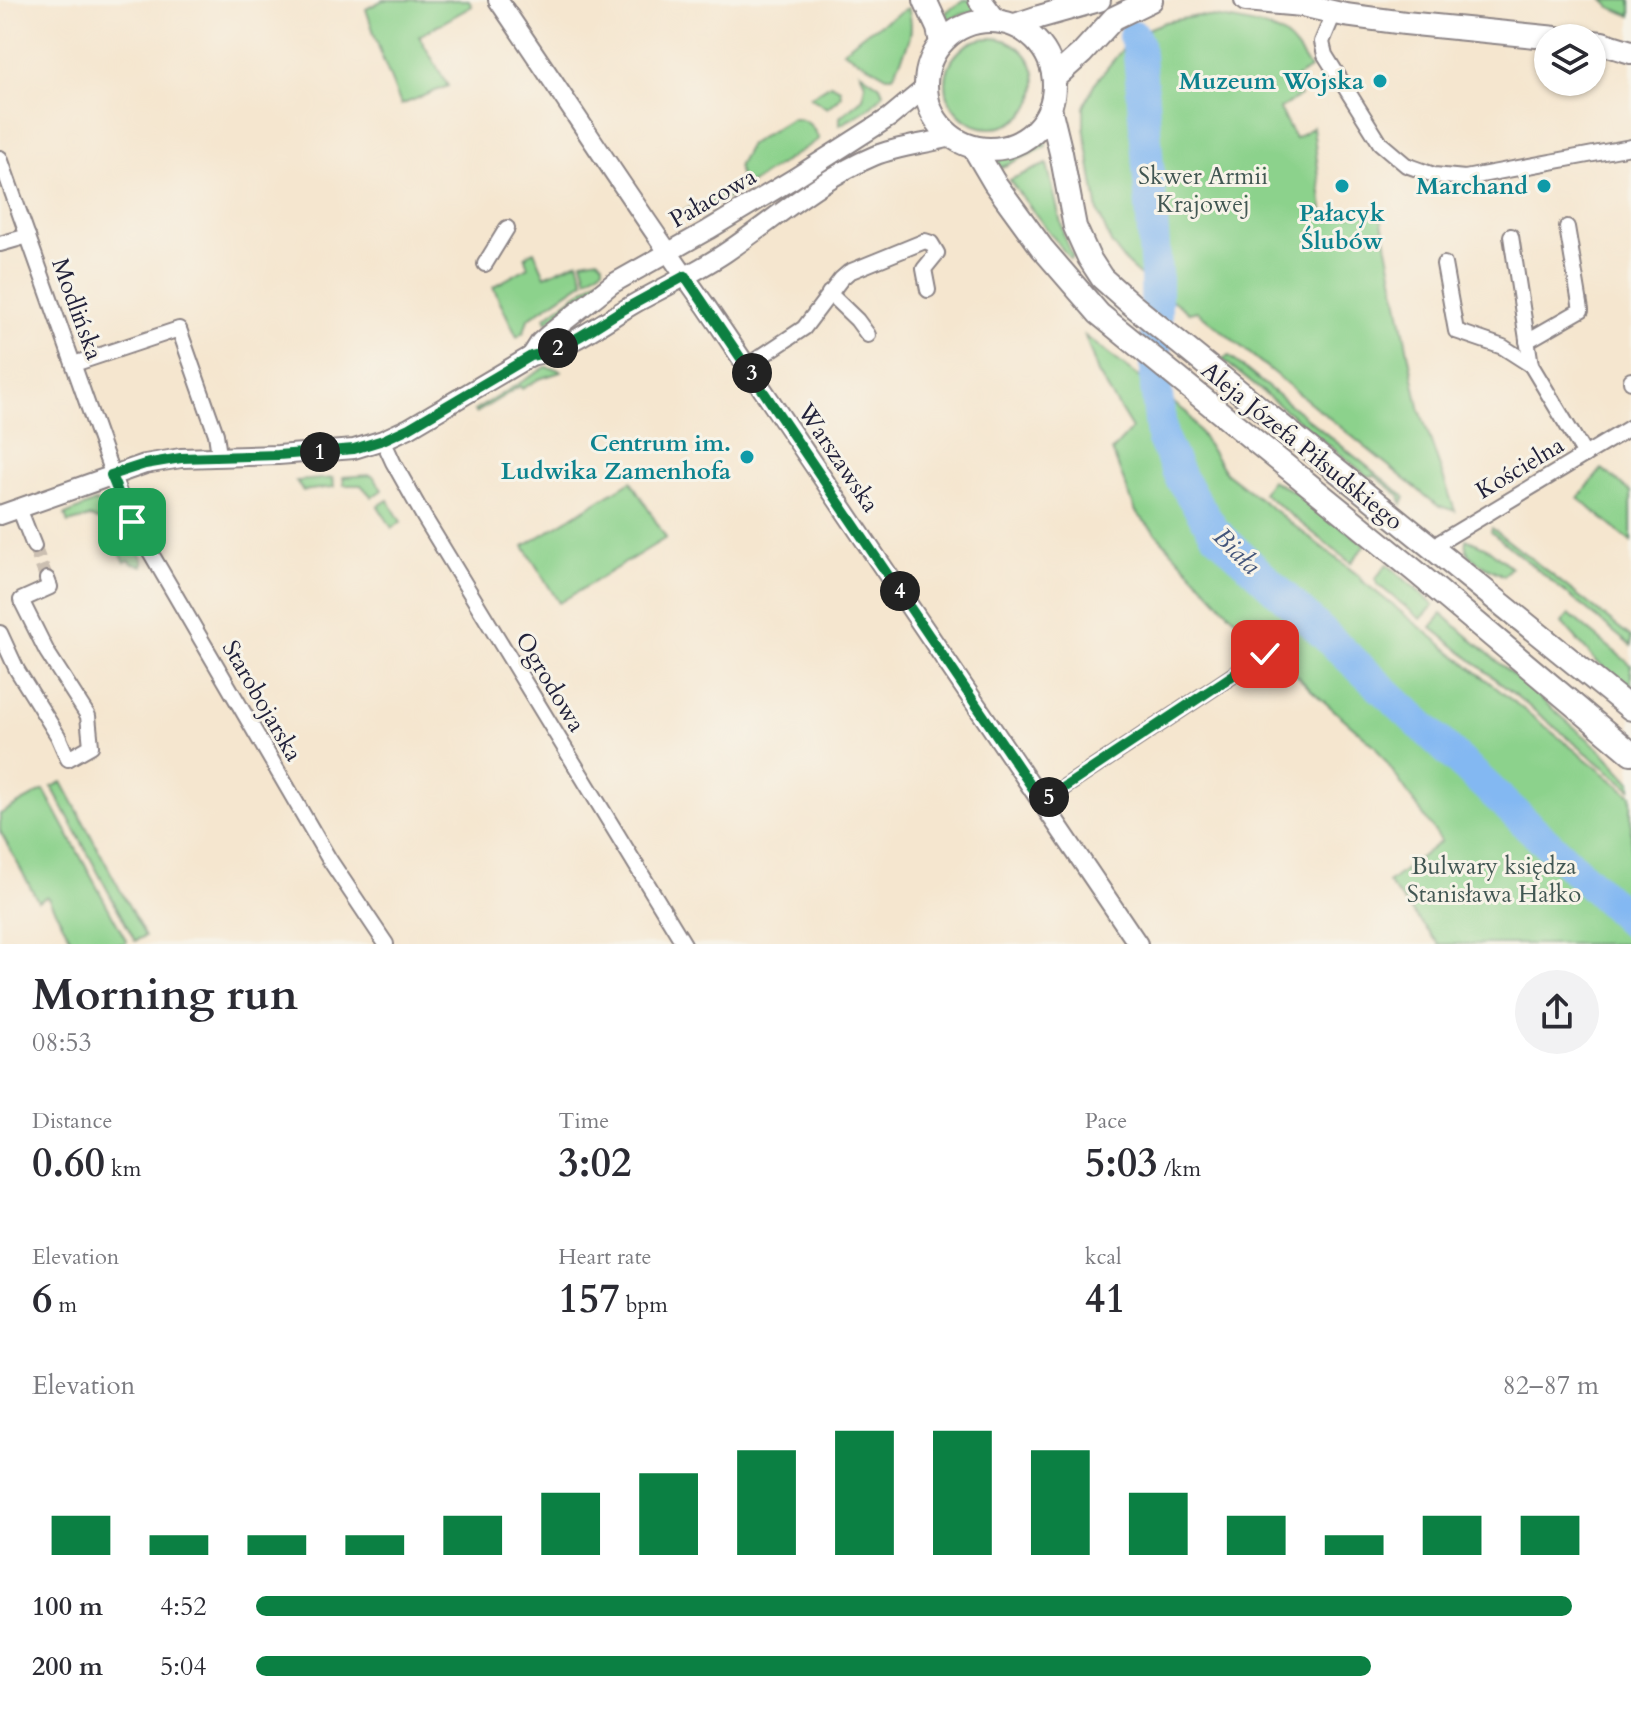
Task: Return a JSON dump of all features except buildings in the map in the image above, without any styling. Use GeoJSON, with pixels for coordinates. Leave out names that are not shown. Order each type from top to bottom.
{"type":"FeatureCollection","features":[{"type":"Feature","properties":{"kind":"main road"},"geometry":{"type":"LineString","coordinates":[[925,0],[938,28],[941,43]]}},
{"type":"Feature","properties":{"kind":"main road"},"geometry":{"type":"LineString","coordinates":[[980,0],[1005,23],[1030,34],[1050,61],[1054,78],[1050,108],[1033,134],[1020,143],[990,150],[974,148],[951,137],[938,124],[929,107],[925,88],[927,72],[941,43],[965,25],[980,21],[1005,23],[1039,17],[1099,0]]}},
{"type":"Feature","properties":{"kind":"main road"},"geometry":{"type":"LineString","coordinates":[[1054,78],[1114,18],[1150,0]]}},
{"type":"Feature","properties":{"kind":"main road"},"geometry":{"type":"LineString","coordinates":[[1246,0],[1299,2],[1334,13],[1534,36]]}},
{"type":"Feature","properties":{"kind":"main road"},"geometry":{"type":"LineString","coordinates":[[1606,41],[1631,40]]}},
{"type":"Feature","properties":{"kind":"main road"},"geometry":{"type":"LineString","coordinates":[[1606,45],[1631,52]]}},
{"type":"Feature","properties":{"kind":"main road","name":"Aleja Józefa Piłsudskiego"},"geometry":{"type":"LineString","coordinates":[[1050,108],[1075,227],[1102,278],[1631,709]]}},
{"type":"Feature","properties":{"kind":"main road","name":"Aleja Józefa Piłsudskiego"},"geometry":{"type":"LineString","coordinates":[[974,148],[994,182],[1042,248],[1099,314],[1426,580],[1631,753]]}},
{"type":"Feature","properties":{"kind":"street","name":"Warszawska"},"geometry":{"type":"LineString","coordinates":[[498,0],[1138,944]]}},
{"type":"Feature","properties":{"kind":"street"},"geometry":{"type":"LineString","coordinates":[[1334,13],[1324,32],[1322,42],[1325,55],[1380,143],[1406,165],[1434,175],[1465,178],[1631,147]]}},
{"type":"Feature","properties":{"kind":"street","name":"Pałacowa"},"geometry":{"type":"LineString","coordinates":[[531,356],[549,334],[612,284],[843,148],[890,117],[925,88]]}},
{"type":"Feature","properties":{"kind":"street","name":"Pałacowa"},"geometry":{"type":"LineString","coordinates":[[0,515],[157,462],[219,455],[314,453],[354,449],[383,440],[423,421],[531,356],[563,346],[685,276],[857,164],[888,151],[951,137]]}},
{"type":"Feature","properties":{"kind":"street","name":"Modlińska"},"geometry":{"type":"LineString","coordinates":[[0,158],[111,475]]}},
{"type":"Feature","properties":{"kind":"street"},"geometry":{"type":"LineString","coordinates":[[1527,341],[1581,310],[1567,227]]}},
{"type":"Feature","properties":{"kind":"street"},"geometry":{"type":"LineString","coordinates":[[485,264],[507,228]]}},
{"type":"Feature","properties":{"kind":"street"},"geometry":{"type":"LineString","coordinates":[[0,244],[28,236]]}},
{"type":"Feature","properties":{"kind":"street"},"geometry":{"type":"LineString","coordinates":[[1511,236],[1531,365],[1585,455]]}},
{"type":"Feature","properties":{"kind":"street"},"geometry":{"type":"LineString","coordinates":[[747,366],[804,328],[829,293],[849,272],[925,241],[931,243],[937,253],[924,269],[928,290]]}},
{"type":"Feature","properties":{"kind":"street"},"geometry":{"type":"LineString","coordinates":[[1444,264],[1456,331],[1503,347],[1531,365]]}},
{"type":"Feature","properties":{"kind":"street"},"geometry":{"type":"LineString","coordinates":[[829,293],[868,335]]}},
{"type":"Feature","properties":{"kind":"street"},"geometry":{"type":"LineString","coordinates":[[74,364],[179,329],[216,434],[219,455]]}},
{"type":"Feature","properties":{"kind":"street","name":"Kościelna"},"geometry":{"type":"LineString","coordinates":[[1432,547],[1631,427]]}},
{"type":"Feature","properties":{"kind":"street","name":"Ogrodowa"},"geometry":{"type":"LineString","coordinates":[[383,440],[428,524],[684,944]]}},
{"type":"Feature","properties":{"kind":"street","name":"Starobojarska"},"geometry":{"type":"LineString","coordinates":[[111,475],[124,507],[278,773],[329,859],[386,944]]}},
{"type":"Feature","properties":{"kind":"street"},"geometry":{"type":"LineString","coordinates":[[19,508],[34,546]]}},
{"type":"Feature","properties":{"kind":"street"},"geometry":{"type":"LineString","coordinates":[[0,633],[17,670],[58,736],[68,759],[91,746],[88,716],[47,652],[21,600],[50,587],[47,579]]}},
{"type":"Feature","properties":{"kind":"street"},"geometry":{"type":"LineString","coordinates":[[1042,802],[1265,654]]}},
{"type":"Feature","properties":{"kind":"green space"},"geometry":{"type":"Polygon","coordinates":[[[383,0],[469,0],[472,6],[419,36],[448,86],[401,105],[366,9],[383,0]]]}},
{"type":"Feature","properties":{"kind":"green space"},"geometry":{"type":"Polygon","coordinates":[[[964,0],[972,0],[981,9],[949,21],[946,12],[964,0]]]}},
{"type":"Feature","properties":{"kind":"green space"},"geometry":{"type":"Polygon","coordinates":[[[1604,0],[1631,0],[1631,16],[1612,8],[1604,0]]]}},
{"type":"Feature","properties":{"kind":"green space"},"geometry":{"type":"Polygon","coordinates":[[[908,8],[910,35],[893,76],[887,76],[843,51],[862,35],[908,8]]]}},
{"type":"Feature","properties":{"kind":"green space","name":"Skwer Armii Krajowej"},"geometry":{"type":"Polygon","coordinates":[[[1198,16],[1229,19],[1273,30],[1294,45],[1310,69],[1290,82],[1300,96],[1279,109],[1295,138],[1313,127],[1324,218],[1380,212],[1419,407],[1455,511],[1437,505],[1197,311],[1189,313],[1138,274],[1111,243],[1098,212],[1084,127],[1084,107],[1094,84],[1129,41],[1165,22],[1198,16]]]}},
{"type":"Feature","properties":{"kind":"green space"},"geometry":{"type":"Polygon","coordinates":[[[991,38],[1008,42],[1023,51],[1032,66],[1036,83],[1032,100],[1023,115],[1008,124],[991,128],[974,124],[959,115],[950,100],[946,83],[950,66],[959,51],[974,42],[991,38]]]}},
{"type":"Feature","properties":{"kind":"green space"},"geometry":{"type":"Polygon","coordinates":[[[860,72],[880,86],[883,93],[869,108],[840,125],[840,117],[863,98],[865,83],[860,72]]]}},
{"type":"Feature","properties":{"kind":"green space"},"geometry":{"type":"Polygon","coordinates":[[[831,84],[840,89],[841,96],[827,108],[810,97],[831,84]]]}},
{"type":"Feature","properties":{"kind":"green space"},"geometry":{"type":"Polygon","coordinates":[[[791,119],[809,124],[819,139],[742,189],[738,166],[750,144],[791,119]]]}},
{"type":"Feature","properties":{"kind":"green space"},"geometry":{"type":"Polygon","coordinates":[[[1044,134],[1046,147],[1000,168],[988,156],[1017,149],[1044,134]]]}},
{"type":"Feature","properties":{"kind":"green space"},"geometry":{"type":"Polygon","coordinates":[[[1047,164],[1064,236],[1073,257],[1070,259],[1009,180],[1047,164]]]}},
{"type":"Feature","properties":{"kind":"green space"},"geometry":{"type":"Polygon","coordinates":[[[726,191],[728,198],[692,215],[677,213],[710,200],[726,191]]]}},
{"type":"Feature","properties":{"kind":"green space"},"geometry":{"type":"Polygon","coordinates":[[[534,251],[545,276],[578,261],[584,281],[528,319],[524,332],[517,337],[493,287],[528,267],[525,258],[534,251]]]}},
{"type":"Feature","properties":{"kind":"green space"},"geometry":{"type":"Polygon","coordinates":[[[598,258],[603,268],[587,279],[582,261],[598,258]]]}},
{"type":"Feature","properties":{"kind":"green space"},"geometry":{"type":"Polygon","coordinates":[[[608,272],[613,275],[547,322],[545,317],[608,272]]]}},
{"type":"Feature","properties":{"kind":"green space","name":"Bulwary księdza Stanisława Hałko"},"geometry":{"type":"Polygon","coordinates":[[[1085,336],[1187,413],[1225,472],[1631,795],[1631,944],[1439,944],[1388,883],[1441,841],[1375,746],[1270,649],[1255,641],[1136,512],[1112,451],[1132,429],[1098,373],[1085,336]]]}},
{"type":"Feature","properties":{"kind":"green space"},"geometry":{"type":"Polygon","coordinates":[[[1229,356],[1404,496],[1402,504],[1400,496],[1375,476],[1367,476],[1222,359],[1229,356]]]}},
{"type":"Feature","properties":{"kind":"green space"},"geometry":{"type":"Polygon","coordinates":[[[546,367],[561,372],[522,389],[520,386],[476,413],[474,411],[546,367]]]}},
{"type":"Feature","properties":{"kind":"green space"},"geometry":{"type":"Polygon","coordinates":[[[1602,469],[1631,492],[1631,542],[1578,498],[1602,469]]]}},
{"type":"Feature","properties":{"kind":"green space"},"geometry":{"type":"Polygon","coordinates":[[[370,475],[382,490],[372,497],[361,485],[344,485],[343,477],[370,475]]]}},
{"type":"Feature","properties":{"kind":"green space"},"geometry":{"type":"Polygon","coordinates":[[[333,478],[334,487],[303,491],[296,481],[333,478]]]}},
{"type":"Feature","properties":{"kind":"green space"},"geometry":{"type":"Polygon","coordinates":[[[1271,480],[1305,497],[1365,545],[1351,563],[1263,493],[1271,480]]]}},
{"type":"Feature","properties":{"kind":"green space"},"geometry":{"type":"Polygon","coordinates":[[[631,481],[666,538],[559,603],[524,546],[631,481]]]}},
{"type":"Feature","properties":{"kind":"green space"},"geometry":{"type":"Polygon","coordinates":[[[388,500],[401,522],[392,528],[378,506],[388,500]]]}},
{"type":"Feature","properties":{"kind":"green space"},"geometry":{"type":"Polygon","coordinates":[[[95,502],[109,507],[116,520],[110,525],[90,517],[68,523],[65,515],[95,502]]]}},
{"type":"Feature","properties":{"kind":"green space"},"geometry":{"type":"Polygon","coordinates":[[[122,524],[143,560],[143,566],[129,560],[125,562],[121,555],[123,549],[118,550],[108,535],[122,524]]]}},
{"type":"Feature","properties":{"kind":"green space"},"geometry":{"type":"Polygon","coordinates":[[[1492,528],[1631,637],[1631,646],[1491,532],[1492,528]]]}},
{"type":"Feature","properties":{"kind":"green space"},"geometry":{"type":"Polygon","coordinates":[[[1466,539],[1489,549],[1511,567],[1504,576],[1472,558],[1466,539]]]}},
{"type":"Feature","properties":{"kind":"green space"},"geometry":{"type":"Polygon","coordinates":[[[1387,564],[1434,605],[1421,619],[1377,584],[1376,578],[1387,564]]]}},
{"type":"Feature","properties":{"kind":"green space"},"geometry":{"type":"Polygon","coordinates":[[[1442,614],[1603,752],[1631,782],[1631,789],[1431,627],[1442,614]]]}},
{"type":"Feature","properties":{"kind":"green space"},"geometry":{"type":"Polygon","coordinates":[[[1569,614],[1631,665],[1631,690],[1595,660],[1562,623],[1569,614]]]}},
{"type":"Feature","properties":{"kind":"green space"},"geometry":{"type":"Polygon","coordinates":[[[62,782],[145,936],[135,941],[52,787],[62,782]]]}},
{"type":"Feature","properties":{"kind":"green space"},"geometry":{"type":"Polygon","coordinates":[[[44,790],[127,942],[124,944],[74,944],[47,896],[38,901],[0,831],[0,814],[44,790]]]}},
{"type":"Feature","properties":{"kind":"waterway","name":"Biała"},"geometry":{"type":"LineString","coordinates":[[1134,36],[1138,45],[1142,88],[1156,273],[1156,387],[1162,437],[1181,479],[1214,531],[1631,922]]}},
{"type":"Feature","properties":{"kind":"tunnel"},"geometry":{"type":"LineString","coordinates":[[34,546],[47,579]]}},
{"type":"Feature","properties":{"kind":"place","name":"Muzeum Wojska"},"geometry":{"type":"Point","coordinates":[1380,81]}},
{"type":"Feature","properties":{"kind":"place","name":"Pałacyk Ślubów"},"geometry":{"type":"Point","coordinates":[1342,186]}},
{"type":"Feature","properties":{"kind":"place","name":"Marchand"},"geometry":{"type":"Point","coordinates":[1544,186]}},
{"type":"Feature","properties":{"kind":"place","name":"Centrum im. Ludwika Zamenhofa"},"geometry":{"type":"Point","coordinates":[747,457]}},
{"type":"Feature","properties":{"kind":"route"},"geometry":{"type":"LineString","coordinates":[[132,522],[111,475],[145,464],[181,458],[314,453],[354,449],[383,440],[436,413],[531,356],[563,346],[685,276],[1042,802],[1265,654]]}}]}
